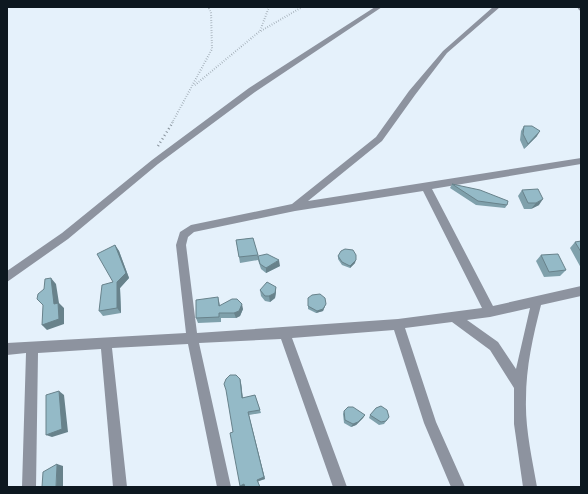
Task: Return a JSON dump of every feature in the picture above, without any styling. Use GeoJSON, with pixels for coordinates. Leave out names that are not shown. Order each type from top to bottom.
{"type":"FeatureCollection","features":[{"type":"Feature","properties":{"kind":"street"},"geometry":{"type":"LineString","coordinates":[[7,277],[65,236],[155,162],[252,90],[379,7]]}},
{"type":"Feature","properties":{"kind":"street"},"geometry":{"type":"LineString","coordinates":[[295,207],[379,139],[412,92],[445,52],[497,7]]}},
{"type":"Feature","properties":{"kind":"street"},"geometry":{"type":"LineString","coordinates":[[224,487],[192,338],[180,245],[183,235],[191,229],[295,207],[581,161]]}},
{"type":"Feature","properties":{"kind":"street"},"geometry":{"type":"LineString","coordinates":[[426,187],[490,312]]}},
{"type":"Feature","properties":{"kind":"street"},"geometry":{"type":"LineString","coordinates":[[7,349],[285,333],[398,324],[490,312],[581,292]]}},
{"type":"Feature","properties":{"kind":"street"},"geometry":{"type":"LineString","coordinates":[[530,487],[521,427],[520,386],[527,334],[537,301]]}},
{"type":"Feature","properties":{"kind":"street"},"geometry":{"type":"LineString","coordinates":[[454,317],[494,346],[520,386]]}},
{"type":"Feature","properties":{"kind":"street"},"geometry":{"type":"LineString","coordinates":[[398,324],[430,423],[458,487]]}},
{"type":"Feature","properties":{"kind":"street"},"geometry":{"type":"LineString","coordinates":[[285,333],[340,487]]}},
{"type":"Feature","properties":{"kind":"street"},"geometry":{"type":"LineString","coordinates":[[106,343],[120,487]]}},
{"type":"Feature","properties":{"kind":"street"},"geometry":{"type":"LineString","coordinates":[[29,487],[32,347]]}},
{"type":"Feature","properties":{"kind":"path"},"geometry":{"type":"LineString","coordinates":[[155,150],[182,107],[212,49],[211,12],[208,7]]}},
{"type":"Feature","properties":{"kind":"path"},"geometry":{"type":"LineString","coordinates":[[260,31],[269,7]]}},
{"type":"Feature","properties":{"kind":"path"},"geometry":{"type":"LineString","coordinates":[[193,87],[260,31],[302,7]]}},
{"type":"Feature","properties":{"kind":"building"},"geometry":{"type":"Polygon","coordinates":[[[524,126],[532,126],[540,131],[528,144],[523,134],[524,126]]]}},
{"type":"Feature","properties":{"kind":"building"},"geometry":{"type":"Polygon","coordinates":[[[452,184],[480,190],[508,201],[507,205],[478,201],[452,184]]]}},
{"type":"Feature","properties":{"kind":"building"},"geometry":{"type":"Polygon","coordinates":[[[538,189],[543,199],[536,203],[528,203],[522,190],[538,189]]]}},
{"type":"Feature","properties":{"kind":"building"},"geometry":{"type":"Polygon","coordinates":[[[253,238],[258,255],[239,257],[236,240],[253,238]]]}},
{"type":"Feature","properties":{"kind":"building"},"geometry":{"type":"Polygon","coordinates":[[[581,241],[581,252],[575,242],[581,241]]]}},
{"type":"Feature","properties":{"kind":"building"},"geometry":{"type":"Polygon","coordinates":[[[115,245],[126,273],[117,282],[117,308],[99,311],[102,285],[113,282],[97,254],[115,245]]]}},
{"type":"Feature","properties":{"kind":"building"},"geometry":{"type":"Polygon","coordinates":[[[345,249],[353,250],[356,255],[356,260],[350,266],[342,262],[338,256],[341,251],[345,249]]]}},
{"type":"Feature","properties":{"kind":"building"},"geometry":{"type":"Polygon","coordinates":[[[267,254],[279,260],[266,268],[260,264],[258,256],[267,254]]]}},
{"type":"Feature","properties":{"kind":"building"},"geometry":{"type":"Polygon","coordinates":[[[558,254],[566,270],[549,272],[541,255],[558,254]]]}},
{"type":"Feature","properties":{"kind":"building"},"geometry":{"type":"Polygon","coordinates":[[[51,278],[54,304],[58,303],[59,319],[42,325],[43,305],[37,299],[38,294],[44,289],[45,279],[51,278]]]}},
{"type":"Feature","properties":{"kind":"building"},"geometry":{"type":"Polygon","coordinates":[[[267,282],[276,287],[275,293],[265,296],[260,290],[267,282]]]}},
{"type":"Feature","properties":{"kind":"building"},"geometry":{"type":"Polygon","coordinates":[[[320,294],[325,298],[326,304],[323,309],[317,311],[308,306],[308,298],[312,295],[320,294]]]}},
{"type":"Feature","properties":{"kind":"building"},"geometry":{"type":"Polygon","coordinates":[[[218,297],[219,306],[232,299],[237,299],[242,304],[239,311],[234,313],[219,313],[219,317],[196,318],[196,300],[218,297]]]}},
{"type":"Feature","properties":{"kind":"building"},"geometry":{"type":"Polygon","coordinates":[[[230,375],[236,375],[240,379],[242,398],[255,395],[260,410],[248,412],[264,477],[257,480],[260,487],[245,487],[244,484],[240,486],[230,433],[233,432],[224,384],[230,375]]]}},
{"type":"Feature","properties":{"kind":"building"},"geometry":{"type":"Polygon","coordinates":[[[59,391],[62,429],[46,435],[46,395],[59,391]]]}},
{"type":"Feature","properties":{"kind":"building"},"geometry":{"type":"Polygon","coordinates":[[[381,406],[387,410],[389,417],[386,421],[381,422],[370,415],[376,408],[381,406]]]}},
{"type":"Feature","properties":{"kind":"building"},"geometry":{"type":"Polygon","coordinates":[[[348,407],[353,407],[365,415],[358,422],[353,424],[345,420],[344,411],[348,407]]]}},
{"type":"Feature","properties":{"kind":"building"},"geometry":{"type":"Polygon","coordinates":[[[57,464],[56,487],[42,487],[43,472],[57,464]]]}}]}
